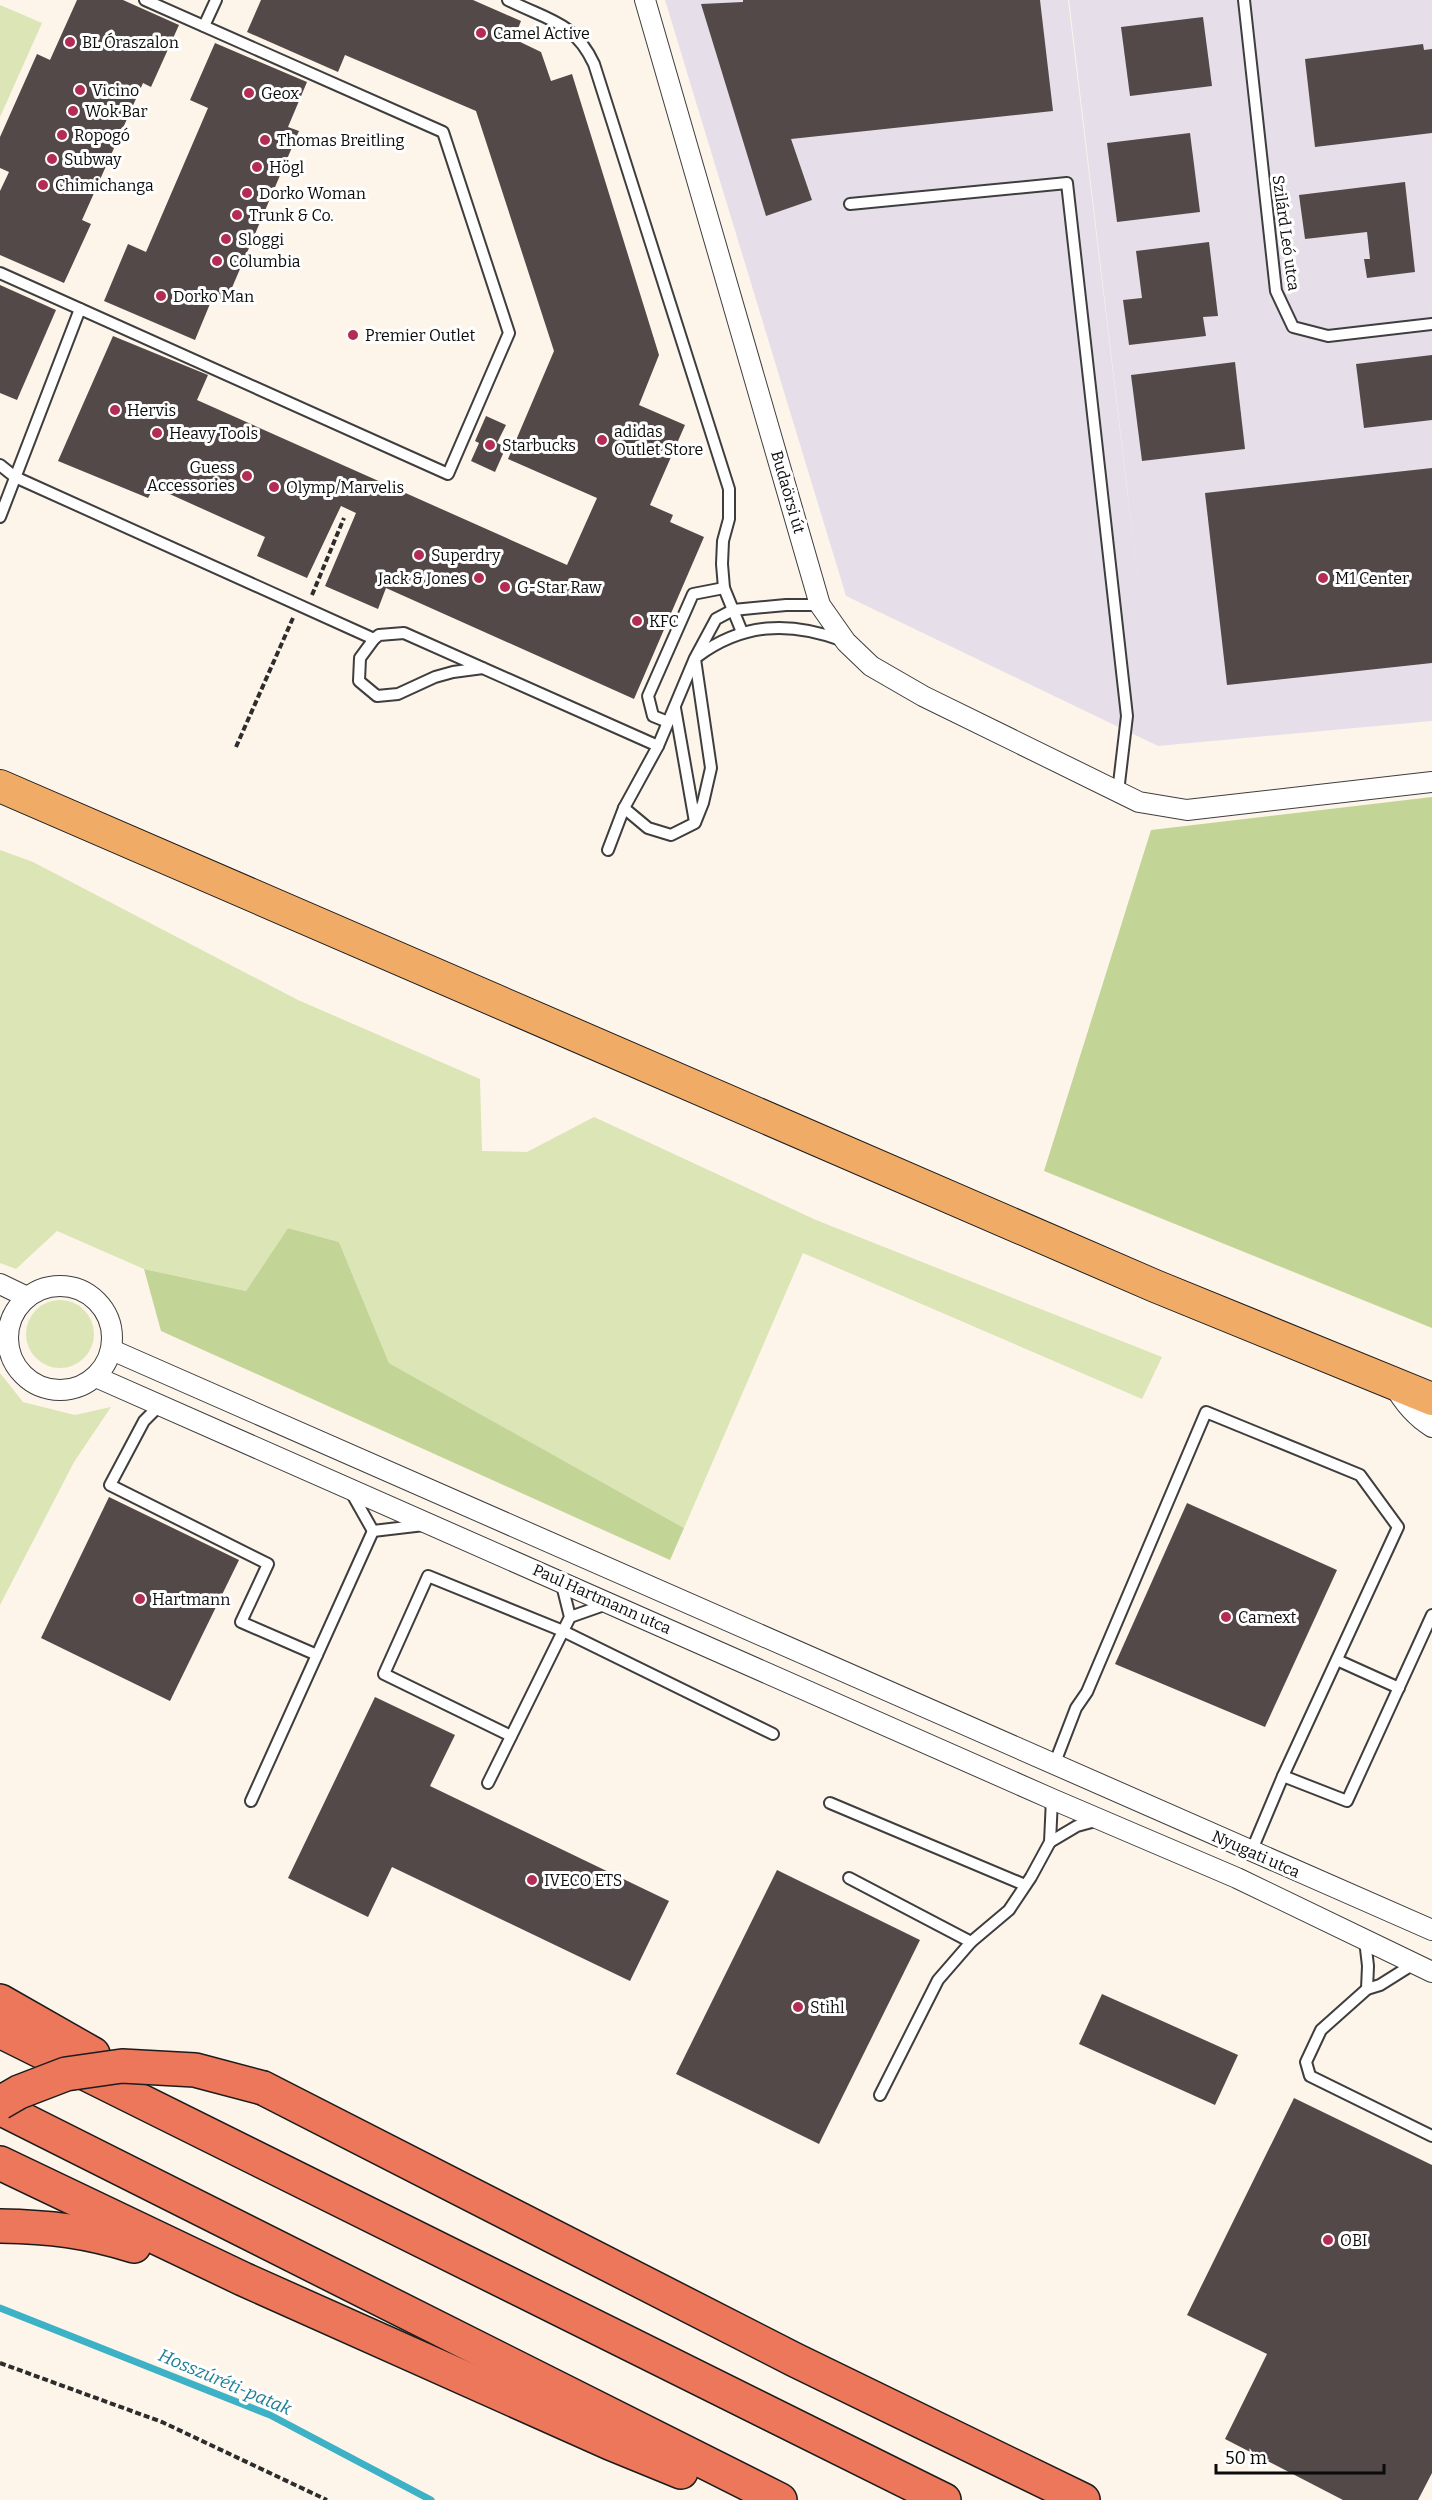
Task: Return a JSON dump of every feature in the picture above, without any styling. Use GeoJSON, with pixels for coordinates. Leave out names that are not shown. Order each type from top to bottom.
{"type":"FeatureCollection","features":[{"type":"Feature","properties":{"kind":"highway"},"geometry":{"type":"LineString","coordinates":[[0,2001],[137,2079],[227,2142]]}},
{"type":"Feature","properties":{"kind":"highway"},"geometry":{"type":"LineString","coordinates":[[0,2031],[944,2500]]}},
{"type":"Feature","properties":{"kind":"highway"},"geometry":{"type":"LineString","coordinates":[[0,2103],[19,2092],[66,2074],[122,2066],[195,2070],[263,2088],[795,2360],[1083,2500]]}},
{"type":"Feature","properties":{"kind":"highway"},"geometry":{"type":"LineString","coordinates":[[0,2108],[780,2500]]}},
{"type":"Feature","properties":{"kind":"highway"},"geometry":{"type":"LineString","coordinates":[[0,2163],[243,2279],[610,2443],[753,2500]]}},
{"type":"Feature","properties":{"kind":"highway"},"geometry":{"type":"LineString","coordinates":[[0,2226],[48,2227],[93,2233],[243,2279]]}},
{"type":"Feature","properties":{"kind":"main road"},"geometry":{"type":"LineString","coordinates":[[0,786],[1144,1281],[1432,1399]]}},
{"type":"Feature","properties":{"kind":"street","name":"Budaörsi út"},"geometry":{"type":"LineString","coordinates":[[645,0],[820,605],[846,642],[871,666],[923,696],[1139,802],[1187,810],[1432,782]]}},
{"type":"Feature","properties":{"kind":"street"},"geometry":{"type":"LineString","coordinates":[[0,1284],[27,1297]]}},
{"type":"Feature","properties":{"kind":"street"},"geometry":{"type":"LineString","coordinates":[[57,1285],[86,1291],[100,1303],[112,1324],[112,1350],[107,1362],[96,1377],[72,1389],[54,1390],[32,1382],[14,1364],[4,1328],[27,1297],[43,1288],[57,1285]]}},
{"type":"Feature","properties":{"kind":"street","name":"Paul Hartmann utca"},"geometry":{"type":"LineString","coordinates":[[112,1350],[1081,1777]]}},
{"type":"Feature","properties":{"kind":"street","name":"Paul Hartmann utca"},"geometry":{"type":"LineString","coordinates":[[96,1377],[1104,1820]]}},
{"type":"Feature","properties":{"kind":"street"},"geometry":{"type":"LineString","coordinates":[[1393,1384],[1403,1401],[1419,1419],[1432,1427]]}},
{"type":"Feature","properties":{"kind":"street","name":"Nyugati utca"},"geometry":{"type":"LineString","coordinates":[[1081,1777],[1432,1930]]}},
{"type":"Feature","properties":{"kind":"street","name":"Nyugati utca"},"geometry":{"type":"LineString","coordinates":[[1104,1820],[1237,1878],[1424,1968]]}},
{"type":"Feature","properties":{"kind":"lane"},"geometry":{"type":"LineString","coordinates":[[0,273],[448,474],[509,333],[443,132],[145,0]]}},
{"type":"Feature","properties":{"kind":"lane"},"geometry":{"type":"LineString","coordinates":[[204,26],[216,0]]}},
{"type":"Feature","properties":{"kind":"lane"},"geometry":{"type":"LineString","coordinates":[[508,0],[574,33],[594,64],[729,489],[729,519],[723,541],[724,588],[742,632]]}},
{"type":"Feature","properties":{"kind":"lane","name":"Szilárd Leó utca"},"geometry":{"type":"LineString","coordinates":[[1244,0],[1276,291],[1293,327],[1328,336],[1432,324]]}},
{"type":"Feature","properties":{"kind":"lane"},"geometry":{"type":"LineString","coordinates":[[850,204],[1067,183],[1127,716],[1118,792]]}},
{"type":"Feature","properties":{"kind":"lane"},"geometry":{"type":"LineString","coordinates":[[0,517],[80,309]]}},
{"type":"Feature","properties":{"kind":"lane"},"geometry":{"type":"LineString","coordinates":[[0,465],[15,477],[374,639]]}},
{"type":"Feature","properties":{"kind":"lane"},"geometry":{"type":"LineString","coordinates":[[668,722],[653,716],[648,696],[693,594],[724,588]]}},
{"type":"Feature","properties":{"kind":"lane"},"geometry":{"type":"LineString","coordinates":[[608,850],[624,807],[658,746],[695,658],[716,619],[733,610],[786,605],[820,605]]}},
{"type":"Feature","properties":{"kind":"lane"},"geometry":{"type":"LineString","coordinates":[[695,658],[718,642],[742,632],[780,627],[819,632],[846,642]]}},
{"type":"Feature","properties":{"kind":"lane"},"geometry":{"type":"LineString","coordinates":[[483,668],[435,677],[398,694],[376,696],[359,681],[360,658],[374,639],[379,635],[404,633],[483,668],[658,746]]}},
{"type":"Feature","properties":{"kind":"lane"},"geometry":{"type":"LineString","coordinates":[[624,807],[648,828],[671,834],[695,822],[703,803],[711,768],[695,658]]}},
{"type":"Feature","properties":{"kind":"lane"},"geometry":{"type":"LineString","coordinates":[[675,706],[695,822]]}},
{"type":"Feature","properties":{"kind":"lane"},"geometry":{"type":"LineString","coordinates":[[160,1405],[144,1421],[110,1485],[268,1564],[241,1622],[317,1654]]}},
{"type":"Feature","properties":{"kind":"lane"},"geometry":{"type":"LineString","coordinates":[[1054,1765],[1076,1708],[1087,1692],[1206,1412],[1360,1475],[1398,1527],[1283,1776],[1251,1852]]}},
{"type":"Feature","properties":{"kind":"lane"},"geometry":{"type":"LineString","coordinates":[[350,1489],[374,1531]]}},
{"type":"Feature","properties":{"kind":"lane"},"geometry":{"type":"LineString","coordinates":[[374,1531],[428,1524]]}},
{"type":"Feature","properties":{"kind":"lane"},"geometry":{"type":"LineString","coordinates":[[251,1801],[374,1531]]}},
{"type":"Feature","properties":{"kind":"lane"},"geometry":{"type":"LineString","coordinates":[[511,1736],[384,1674],[428,1576],[563,1631],[773,1734]]}},
{"type":"Feature","properties":{"kind":"lane"},"geometry":{"type":"LineString","coordinates":[[488,1783],[570,1617],[561,1581]]}},
{"type":"Feature","properties":{"kind":"lane"},"geometry":{"type":"LineString","coordinates":[[570,1617],[611,1603]]}},
{"type":"Feature","properties":{"kind":"lane"},"geometry":{"type":"LineString","coordinates":[[1283,1776],[1347,1801],[1432,1615]]}},
{"type":"Feature","properties":{"kind":"lane"},"geometry":{"type":"LineString","coordinates":[[1337,1660],[1399,1688]]}},
{"type":"Feature","properties":{"kind":"lane"},"geometry":{"type":"LineString","coordinates":[[880,2095],[938,1980],[970,1942],[1009,1910],[1050,1842],[1052,1798]]}},
{"type":"Feature","properties":{"kind":"lane"},"geometry":{"type":"LineString","coordinates":[[830,1803],[1025,1885]]}},
{"type":"Feature","properties":{"kind":"lane"},"geometry":{"type":"LineString","coordinates":[[1050,1842],[1077,1826],[1104,1820]]}},
{"type":"Feature","properties":{"kind":"lane"},"geometry":{"type":"LineString","coordinates":[[849,1878],[970,1942]]}},
{"type":"Feature","properties":{"kind":"lane"},"geometry":{"type":"LineString","coordinates":[[1365,1940],[1368,1966],[1367,1989]]}},
{"type":"Feature","properties":{"kind":"lane"},"geometry":{"type":"LineString","coordinates":[[1424,1968],[1367,1989],[1321,2030],[1306,2061],[1310,2076],[1432,2136]]}},
{"type":"Feature","properties":{"kind":"path"},"geometry":{"type":"LineString","coordinates":[[236,747],[294,615],[306,608],[344,518]]}},
{"type":"Feature","properties":{"kind":"path"},"geometry":{"type":"LineString","coordinates":[[0,2363],[162,2422],[327,2500]]}},
{"type":"Feature","properties":{"kind":"shaded area"},"geometry":{"type":"Polygon","coordinates":[[[665,0],[1068,0],[1142,613],[1069,0],[1432,0],[1432,721],[1158,746],[846,596],[665,0]]]}},
{"type":"Feature","properties":{"kind":"green space"},"geometry":{"type":"Polygon","coordinates":[[[0,5],[42,23],[0,117],[0,5]]]}},
{"type":"Feature","properties":{"kind":"green space"},"geometry":{"type":"Polygon","coordinates":[[[1432,797],[1432,1328],[1044,1171],[1151,830],[1432,797]]]}},
{"type":"Feature","properties":{"kind":"green space"},"geometry":{"type":"Polygon","coordinates":[[[0,850],[33,862],[298,1000],[480,1079],[482,1151],[527,1152],[594,1117],[816,1220],[1162,1357],[1142,1399],[803,1253],[684,1528],[389,1363],[339,1242],[288,1228],[246,1291],[144,1269],[57,1231],[16,1269],[0,1263],[0,850]]]}},
{"type":"Feature","properties":{"kind":"green space"},"geometry":{"type":"Polygon","coordinates":[[[288,1228],[339,1242],[389,1363],[684,1528],[670,1560],[161,1331],[144,1269],[246,1291],[288,1228]]]}},
{"type":"Feature","properties":{"kind":"green space"},"geometry":{"type":"Polygon","coordinates":[[[60,1300],[73,1303],[84,1310],[91,1321],[94,1334],[91,1347],[84,1358],[73,1365],[60,1368],[47,1365],[36,1358],[29,1347],[26,1334],[29,1321],[36,1310],[47,1303],[60,1300]]]}},
{"type":"Feature","properties":{"kind":"green space"},"geometry":{"type":"Polygon","coordinates":[[[0,1373],[23,1402],[75,1415],[111,1407],[74,1462],[0,1605],[0,1373]]]}},
{"type":"Feature","properties":{"kind":"building"},"geometry":{"type":"Polygon","coordinates":[[[77,0],[123,0],[179,25],[151,87],[143,83],[82,220],[91,224],[64,283],[0,255],[0,191],[9,172],[0,168],[0,137],[37,54],[50,60],[77,0]]]}},
{"type":"Feature","properties":{"kind":"building"},"geometry":{"type":"Polygon","coordinates":[[[261,0],[473,0],[521,21],[514,39],[541,52],[551,81],[572,74],[659,355],[639,405],[685,425],[650,505],[673,515],[670,522],[704,537],[634,699],[386,588],[378,609],[325,586],[356,513],[341,506],[307,578],[257,556],[265,537],[154,487],[148,498],[58,461],[113,336],[208,375],[197,400],[567,565],[597,498],[508,459],[554,351],[476,111],[345,55],[338,72],[247,32],[261,0]]]}},
{"type":"Feature","properties":{"kind":"building"},"geometry":{"type":"Polygon","coordinates":[[[743,0],[1040,0],[1053,111],[791,139],[812,200],[766,216],[701,4],[743,2],[743,0]]]}},
{"type":"Feature","properties":{"kind":"building"},"geometry":{"type":"Polygon","coordinates":[[[1203,17],[1212,86],[1130,96],[1121,27],[1203,17]]]}},
{"type":"Feature","properties":{"kind":"building"},"geometry":{"type":"Polygon","coordinates":[[[215,43],[307,82],[288,127],[299,131],[225,304],[212,299],[195,340],[104,301],[128,244],[146,252],[208,108],[190,100],[215,43]]]}},
{"type":"Feature","properties":{"kind":"building"},"geometry":{"type":"Polygon","coordinates":[[[1423,44],[1424,50],[1432,49],[1432,133],[1315,147],[1305,59],[1423,44]]]}},
{"type":"Feature","properties":{"kind":"building"},"geometry":{"type":"Polygon","coordinates":[[[1190,133],[1200,212],[1117,222],[1107,143],[1190,133]]]}},
{"type":"Feature","properties":{"kind":"building"},"geometry":{"type":"Polygon","coordinates":[[[1405,182],[1415,272],[1367,278],[1364,259],[1370,259],[1367,232],[1305,239],[1299,195],[1405,182]]]}},
{"type":"Feature","properties":{"kind":"building"},"geometry":{"type":"Polygon","coordinates":[[[1209,242],[1218,316],[1203,317],[1206,336],[1129,345],[1123,300],[1142,298],[1136,251],[1209,242]]]}},
{"type":"Feature","properties":{"kind":"building"},"geometry":{"type":"Polygon","coordinates":[[[0,285],[56,310],[17,400],[0,393],[0,285]]]}},
{"type":"Feature","properties":{"kind":"building"},"geometry":{"type":"Polygon","coordinates":[[[1432,355],[1432,420],[1364,428],[1356,364],[1432,355]]]}},
{"type":"Feature","properties":{"kind":"building"},"geometry":{"type":"Polygon","coordinates":[[[1235,362],[1245,449],[1142,461],[1131,375],[1235,362]]]}},
{"type":"Feature","properties":{"kind":"building","name":"Starbucks"},"geometry":{"type":"Polygon","coordinates":[[[486,416],[506,425],[497,443],[506,447],[495,472],[471,461],[479,443],[475,441],[486,416]]]}},
{"type":"Feature","properties":{"kind":"building","name":"M1 Center"},"geometry":{"type":"Polygon","coordinates":[[[1432,468],[1432,663],[1227,685],[1205,493],[1432,468]]]}},
{"type":"Feature","properties":{"kind":"building","name":"Hartmann"},"geometry":{"type":"Polygon","coordinates":[[[109,1497],[239,1560],[170,1701],[41,1638],[109,1497]]]}},
{"type":"Feature","properties":{"kind":"building","name":"Carnext"},"geometry":{"type":"Polygon","coordinates":[[[1187,1503],[1337,1570],[1265,1727],[1115,1664],[1187,1503]]]}},
{"type":"Feature","properties":{"kind":"building"},"geometry":{"type":"Polygon","coordinates":[[[375,1697],[455,1735],[430,1786],[669,1901],[630,1981],[392,1867],[368,1917],[288,1878],[375,1697]]]}},
{"type":"Feature","properties":{"kind":"building","name":"Stihl"},"geometry":{"type":"Polygon","coordinates":[[[777,1870],[920,1940],[819,2144],[676,2074],[777,1870]]]}},
{"type":"Feature","properties":{"kind":"building"},"geometry":{"type":"Polygon","coordinates":[[[1102,1994],[1238,2055],[1215,2105],[1079,2044],[1102,1994]]]}},
{"type":"Feature","properties":{"kind":"building","name":"OBI"},"geometry":{"type":"Polygon","coordinates":[[[1294,2098],[1432,2165],[1432,2473],[1418,2500],[1343,2500],[1225,2439],[1267,2354],[1187,2315],[1294,2098]]]}},
{"type":"Feature","properties":{"kind":"waterway","name":"Hosszúréti-patak"},"geometry":{"type":"LineString","coordinates":[[0,2308],[270,2415],[431,2500]]}},
{"type":"Feature","properties":{"kind":"place","name":"Camel Active"},"geometry":{"type":"Point","coordinates":[481,33]}},
{"type":"Feature","properties":{"kind":"place","name":"BL Óraszalon"},"geometry":{"type":"Point","coordinates":[70,42]}},
{"type":"Feature","properties":{"kind":"place","name":"Vicino"},"geometry":{"type":"Point","coordinates":[80,90]}},
{"type":"Feature","properties":{"kind":"place","name":"Geox"},"geometry":{"type":"Point","coordinates":[249,93]}},
{"type":"Feature","properties":{"kind":"place","name":"Wok Bar"},"geometry":{"type":"Point","coordinates":[73,111]}},
{"type":"Feature","properties":{"kind":"place","name":"Ropogó"},"geometry":{"type":"Point","coordinates":[62,135]}},
{"type":"Feature","properties":{"kind":"place","name":"Thomas Breitling"},"geometry":{"type":"Point","coordinates":[265,140]}},
{"type":"Feature","properties":{"kind":"place","name":"Subway"},"geometry":{"type":"Point","coordinates":[52,159]}},
{"type":"Feature","properties":{"kind":"place","name":"Högl"},"geometry":{"type":"Point","coordinates":[257,167]}},
{"type":"Feature","properties":{"kind":"place","name":"Chimichanga"},"geometry":{"type":"Point","coordinates":[43,185]}},
{"type":"Feature","properties":{"kind":"place","name":"Dorko Woman"},"geometry":{"type":"Point","coordinates":[247,193]}},
{"type":"Feature","properties":{"kind":"place","name":"Trunk & Co."},"geometry":{"type":"Point","coordinates":[237,215]}},
{"type":"Feature","properties":{"kind":"place","name":"Sloggi"},"geometry":{"type":"Point","coordinates":[226,239]}},
{"type":"Feature","properties":{"kind":"place","name":"Columbia"},"geometry":{"type":"Point","coordinates":[217,261]}},
{"type":"Feature","properties":{"kind":"place","name":"Dorko Man"},"geometry":{"type":"Point","coordinates":[161,296]}},
{"type":"Feature","properties":{"kind":"place","name":"Premier Outlet"},"geometry":{"type":"Point","coordinates":[353,335]}},
{"type":"Feature","properties":{"kind":"place","name":"Hervis"},"geometry":{"type":"Point","coordinates":[115,410]}},
{"type":"Feature","properties":{"kind":"place","name":"Heavy Tools"},"geometry":{"type":"Point","coordinates":[157,433]}},
{"type":"Feature","properties":{"kind":"place","name":"adidas Outlet Store"},"geometry":{"type":"Point","coordinates":[602,440]}},
{"type":"Feature","properties":{"kind":"place","name":"Starbucks"},"geometry":{"type":"Point","coordinates":[490,445]}},
{"type":"Feature","properties":{"kind":"place","name":"Guess Accessories"},"geometry":{"type":"Point","coordinates":[247,476]}},
{"type":"Feature","properties":{"kind":"place","name":"Olymp/Marvelis"},"geometry":{"type":"Point","coordinates":[274,487]}},
{"type":"Feature","properties":{"kind":"place","name":"Superdry"},"geometry":{"type":"Point","coordinates":[419,555]}},
{"type":"Feature","properties":{"kind":"place","name":"Jack & Jones"},"geometry":{"type":"Point","coordinates":[479,578]}},
{"type":"Feature","properties":{"kind":"place","name":"M1 Center"},"geometry":{"type":"Point","coordinates":[1323,578]}},
{"type":"Feature","properties":{"kind":"place","name":"G-Star Raw"},"geometry":{"type":"Point","coordinates":[505,587]}},
{"type":"Feature","properties":{"kind":"place","name":"KFC"},"geometry":{"type":"Point","coordinates":[637,621]}},
{"type":"Feature","properties":{"kind":"place","name":"Hartmann"},"geometry":{"type":"Point","coordinates":[140,1599]}},
{"type":"Feature","properties":{"kind":"place","name":"Carnext"},"geometry":{"type":"Point","coordinates":[1226,1617]}},
{"type":"Feature","properties":{"kind":"place","name":"IVECO ETS"},"geometry":{"type":"Point","coordinates":[532,1880]}},
{"type":"Feature","properties":{"kind":"place","name":"Stihl"},"geometry":{"type":"Point","coordinates":[798,2007]}},
{"type":"Feature","properties":{"kind":"place","name":"OBI"},"geometry":{"type":"Point","coordinates":[1328,2240]}}]}
